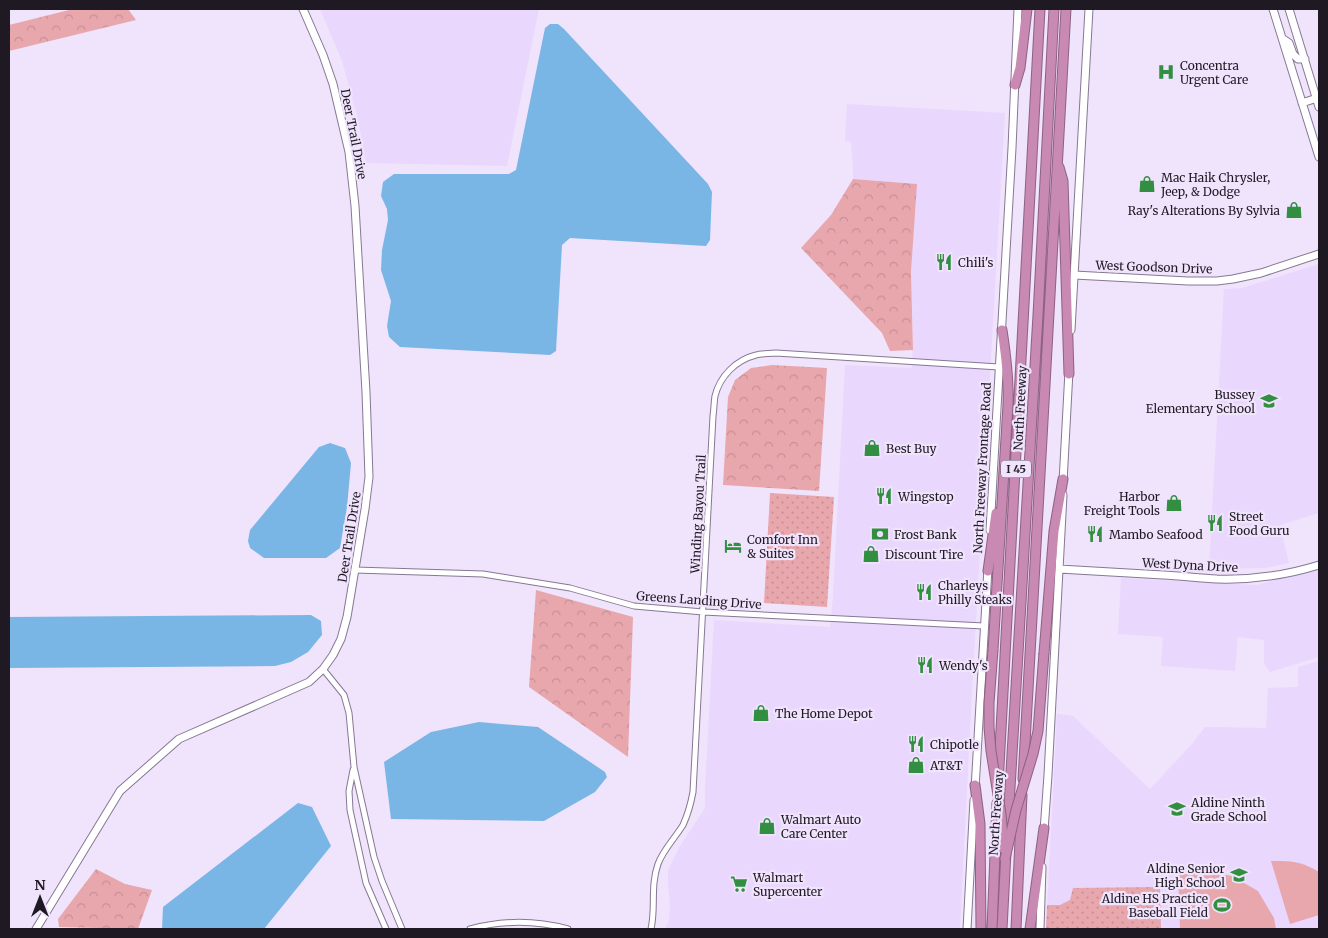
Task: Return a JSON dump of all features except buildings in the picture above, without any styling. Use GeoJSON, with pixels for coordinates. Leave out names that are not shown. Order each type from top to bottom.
{"type":"FeatureCollection","features":[{"type":"Feature","properties":{"kind":"highway"},"geometry":{"type":"LineString","coordinates":[[1015,85],[1020,68],[1027,9]]}},
{"type":"Feature","properties":{"kind":"highway","name":"North Freeway"},"geometry":{"type":"LineString","coordinates":[[992,929],[1040,9]]}},
{"type":"Feature","properties":{"kind":"highway","name":"North Freeway"},"geometry":{"type":"LineString","coordinates":[[1002,929],[1054,9]]}},
{"type":"Feature","properties":{"kind":"highway","name":"North Freeway"},"geometry":{"type":"LineString","coordinates":[[1016,929],[1066,9]]}},
{"type":"Feature","properties":{"kind":"highway"},"geometry":{"type":"LineString","coordinates":[[1057,162],[1064,181],[1069,374]]}},
{"type":"Feature","properties":{"kind":"highway"},"geometry":{"type":"LineString","coordinates":[[1002,330],[1009,384],[989,727],[1001,814],[1005,860]]}},
{"type":"Feature","properties":{"kind":"highway"},"geometry":{"type":"LineString","coordinates":[[988,571],[1005,454]]}},
{"type":"Feature","properties":{"kind":"highway"},"geometry":{"type":"LineString","coordinates":[[1005,860],[1016,810],[1038,731],[1054,531],[1063,479]]}},
{"type":"Feature","properties":{"kind":"highway"},"geometry":{"type":"LineString","coordinates":[[975,784],[980,824],[981,929]]}},
{"type":"Feature","properties":{"kind":"highway"},"geometry":{"type":"LineString","coordinates":[[1030,929],[1044,828]]}},
{"type":"Feature","properties":{"kind":"main road","name":"Deer Trail Drive"},"geometry":{"type":"LineString","coordinates":[[36,929],[120,791],[179,739],[308,682],[323,669],[342,639],[369,477],[355,206],[348,152],[333,84],[303,9]]}},
{"type":"Feature","properties":{"kind":"main road","name":"North Freeway Frontage Road"},"geometry":{"type":"LineString","coordinates":[[967,929],[1000,367],[1018,9]]}},
{"type":"Feature","properties":{"kind":"main road"},"geometry":{"type":"LineString","coordinates":[[1040,929],[1089,9]]}},
{"type":"Feature","properties":{"kind":"main road"},"geometry":{"type":"LineString","coordinates":[[1273,9],[1319,157]]}},
{"type":"Feature","properties":{"kind":"main road"},"geometry":{"type":"LineString","coordinates":[[1289,9],[1319,107]]}},
{"type":"Feature","properties":{"kind":"main road"},"geometry":{"type":"LineString","coordinates":[[1282,38],[1289,43],[1293,54],[1298,59],[1305,59]]}},
{"type":"Feature","properties":{"kind":"main road"},"geometry":{"type":"LineString","coordinates":[[1302,103],[1317,98]]}},
{"type":"Feature","properties":{"kind":"main road","name":"West Goodson Drive"},"geometry":{"type":"LineString","coordinates":[[1074,275],[1217,281],[1261,273],[1319,254]]}},
{"type":"Feature","properties":{"kind":"main road","name":"West Dyna Drive"},"geometry":{"type":"LineString","coordinates":[[1059,569],[1241,579],[1268,576],[1319,565]]}},
{"type":"Feature","properties":{"kind":"street","name":"Winding Bayou Trail"},"geometry":{"type":"LineString","coordinates":[[651,929],[653,882],[659,862],[682,826],[691,802],[715,398],[719,386],[735,364],[745,358],[758,354],[776,353],[1000,367]]}},
{"type":"Feature","properties":{"kind":"street","name":"Greens Landing Drive"},"geometry":{"type":"LineString","coordinates":[[355,570],[483,574],[570,588],[634,606],[703,612],[984,626]]}},
{"type":"Feature","properties":{"kind":"street"},"geometry":{"type":"LineString","coordinates":[[323,669],[344,695],[349,713],[354,767],[374,857],[402,929]]}},
{"type":"Feature","properties":{"kind":"street"},"geometry":{"type":"LineString","coordinates":[[354,767],[349,791],[350,810],[366,883],[386,929]]}},
{"type":"Feature","properties":{"kind":"street"},"geometry":{"type":"LineString","coordinates":[[470,929],[495,923],[516,922],[537,923],[568,929]]}},
{"type":"Feature","properties":{"kind":"shaded area"},"geometry":{"type":"Polygon","coordinates":[[[320,9],[539,9],[507,166],[366,163],[358,119],[342,61],[320,9]]]}},
{"type":"Feature","properties":{"kind":"shaded area"},"geometry":{"type":"Polygon","coordinates":[[[847,104],[1005,113],[960,929],[665,929],[669,921],[670,904],[668,870],[680,846],[705,808],[714,620],[830,627],[845,365],[912,368],[911,272],[916,184],[853,179],[851,142],[845,141],[847,104]]]}},
{"type":"Feature","properties":{"kind":"shaded area","name":"Bussey Elementary School"},"geometry":{"type":"Polygon","coordinates":[[[1319,264],[1319,513],[1280,525],[1289,563],[1265,568],[1209,569],[1224,289],[1242,288],[1319,264]]]}},
{"type":"Feature","properties":{"kind":"shaded area"},"geometry":{"type":"Polygon","coordinates":[[[1319,567],[1319,657],[1270,672],[1264,664],[1264,640],[1238,637],[1235,671],[1161,666],[1163,637],[1118,634],[1121,578],[1257,585],[1319,567]]]}},
{"type":"Feature","properties":{"kind":"shaded area","name":"Aldine Ninth Grade School"},"geometry":{"type":"Polygon","coordinates":[[[1319,661],[1319,929],[1046,929],[1057,714],[1073,716],[1150,789],[1192,744],[1205,727],[1266,728],[1268,688],[1298,687],[1298,667],[1319,661]]]}},
{"type":"Feature","properties":{"kind":"green space"},"geometry":{"type":"Polygon","coordinates":[[[73,9],[128,9],[136,20],[9,51],[9,25],[73,9]]]}},
{"type":"Feature","properties":{"kind":"green space"},"geometry":{"type":"Polygon","coordinates":[[[853,179],[917,184],[911,272],[913,350],[890,351],[882,333],[801,248],[831,215],[853,179]]]}},
{"type":"Feature","properties":{"kind":"green space"},"geometry":{"type":"Polygon","coordinates":[[[772,365],[827,368],[819,491],[723,485],[728,397],[735,380],[751,368],[772,365]]]}},
{"type":"Feature","properties":{"kind":"green space"},"geometry":{"type":"Polygon","coordinates":[[[770,493],[834,497],[827,607],[764,603],[770,493]]]}},
{"type":"Feature","properties":{"kind":"green space"},"geometry":{"type":"Polygon","coordinates":[[[536,590],[633,617],[628,757],[529,687],[536,590]]]}},
{"type":"Feature","properties":{"kind":"green space"},"geometry":{"type":"Polygon","coordinates":[[[1271,861],[1296,862],[1319,872],[1319,915],[1290,924],[1271,861]]]}},
{"type":"Feature","properties":{"kind":"green space"},"geometry":{"type":"Polygon","coordinates":[[[96,869],[125,884],[152,890],[138,929],[59,927],[58,919],[96,869]]]}},
{"type":"Feature","properties":{"kind":"green space","name":"Aldine HS Practice Baseball Field"},"geometry":{"type":"Polygon","coordinates":[[[1204,871],[1232,876],[1258,891],[1274,918],[1276,929],[1180,929],[1178,872],[1204,871]]]}},
{"type":"Feature","properties":{"kind":"green space"},"geometry":{"type":"Polygon","coordinates":[[[1160,887],[1161,929],[1046,929],[1047,905],[1060,905],[1070,900],[1073,888],[1160,887]]]}},
{"type":"Feature","properties":{"kind":"water"},"geometry":{"type":"Polygon","coordinates":[[[550,24],[558,24],[564,29],[708,184],[712,192],[710,240],[706,246],[570,238],[562,245],[556,351],[550,355],[400,347],[389,337],[387,326],[391,301],[381,270],[382,250],[388,220],[387,209],[381,196],[383,182],[394,174],[509,174],[516,170],[545,28],[550,24]]]}},
{"type":"Feature","properties":{"kind":"water"},"geometry":{"type":"Polygon","coordinates":[[[330,443],[345,448],[351,463],[347,507],[340,548],[326,558],[264,558],[250,548],[248,541],[250,530],[319,447],[330,443]]]}},
{"type":"Feature","properties":{"kind":"water"},"geometry":{"type":"Polygon","coordinates":[[[311,615],[321,621],[322,635],[308,652],[291,662],[275,666],[9,668],[9,617],[311,615]]]}},
{"type":"Feature","properties":{"kind":"water"},"geometry":{"type":"Polygon","coordinates":[[[479,722],[538,727],[605,772],[607,777],[595,792],[544,821],[391,819],[384,762],[431,732],[479,722]]]}},
{"type":"Feature","properties":{"kind":"water"},"geometry":{"type":"Polygon","coordinates":[[[298,803],[312,807],[331,846],[264,929],[162,929],[163,907],[298,803]]]}},
{"type":"Feature","properties":{"kind":"place","name":"Concentra Urgent Care"},"geometry":{"type":"Point","coordinates":[1166,72]}},
{"type":"Feature","properties":{"kind":"place","name":"Mac Haik Chrysler, Jeep, & Dodge"},"geometry":{"type":"Point","coordinates":[1147,184]}},
{"type":"Feature","properties":{"kind":"place","name":"Ray's Alterations By Sylvia"},"geometry":{"type":"Point","coordinates":[1294,210]}},
{"type":"Feature","properties":{"kind":"place","name":"Chili's"},"geometry":{"type":"Point","coordinates":[944,262]}},
{"type":"Feature","properties":{"kind":"place","name":"Bussey Elementary School"},"geometry":{"type":"Point","coordinates":[1269,401]}},
{"type":"Feature","properties":{"kind":"place","name":"Best Buy"},"geometry":{"type":"Point","coordinates":[872,448]}},
{"type":"Feature","properties":{"kind":"place","name":"Wingstop"},"geometry":{"type":"Point","coordinates":[884,496]}},
{"type":"Feature","properties":{"kind":"place","name":"Harbor Freight Tools"},"geometry":{"type":"Point","coordinates":[1174,503]}},
{"type":"Feature","properties":{"kind":"place","name":"Street Food Guru"},"geometry":{"type":"Point","coordinates":[1215,523]}},
{"type":"Feature","properties":{"kind":"place","name":"Frost Bank"},"geometry":{"type":"Point","coordinates":[880,534]}},
{"type":"Feature","properties":{"kind":"place","name":"Mambo Seafood"},"geometry":{"type":"Point","coordinates":[1095,534]}},
{"type":"Feature","properties":{"kind":"place","name":"Comfort Inn & Suites"},"geometry":{"type":"Point","coordinates":[733,546]}},
{"type":"Feature","properties":{"kind":"place","name":"Discount Tire"},"geometry":{"type":"Point","coordinates":[871,554]}},
{"type":"Feature","properties":{"kind":"place","name":"Charleys Philly Steaks"},"geometry":{"type":"Point","coordinates":[924,592]}},
{"type":"Feature","properties":{"kind":"place","name":"Wendy's"},"geometry":{"type":"Point","coordinates":[925,665]}},
{"type":"Feature","properties":{"kind":"place","name":"The Home Depot"},"geometry":{"type":"Point","coordinates":[761,713]}},
{"type":"Feature","properties":{"kind":"place","name":"Chipotle"},"geometry":{"type":"Point","coordinates":[916,744]}},
{"type":"Feature","properties":{"kind":"place","name":"AT&T"},"geometry":{"type":"Point","coordinates":[916,765]}},
{"type":"Feature","properties":{"kind":"place","name":"Aldine Ninth Grade School"},"geometry":{"type":"Point","coordinates":[1177,809]}},
{"type":"Feature","properties":{"kind":"place","name":"Walmart Auto Care Center"},"geometry":{"type":"Point","coordinates":[767,826]}},
{"type":"Feature","properties":{"kind":"place","name":"Aldine Senior High School"},"geometry":{"type":"Point","coordinates":[1239,875]}},
{"type":"Feature","properties":{"kind":"place","name":"Walmart Supercenter"},"geometry":{"type":"Point","coordinates":[739,884]}},
{"type":"Feature","properties":{"kind":"place","name":"Aldine HS Practice Baseball Field"},"geometry":{"type":"Point","coordinates":[1222,905]}}]}
